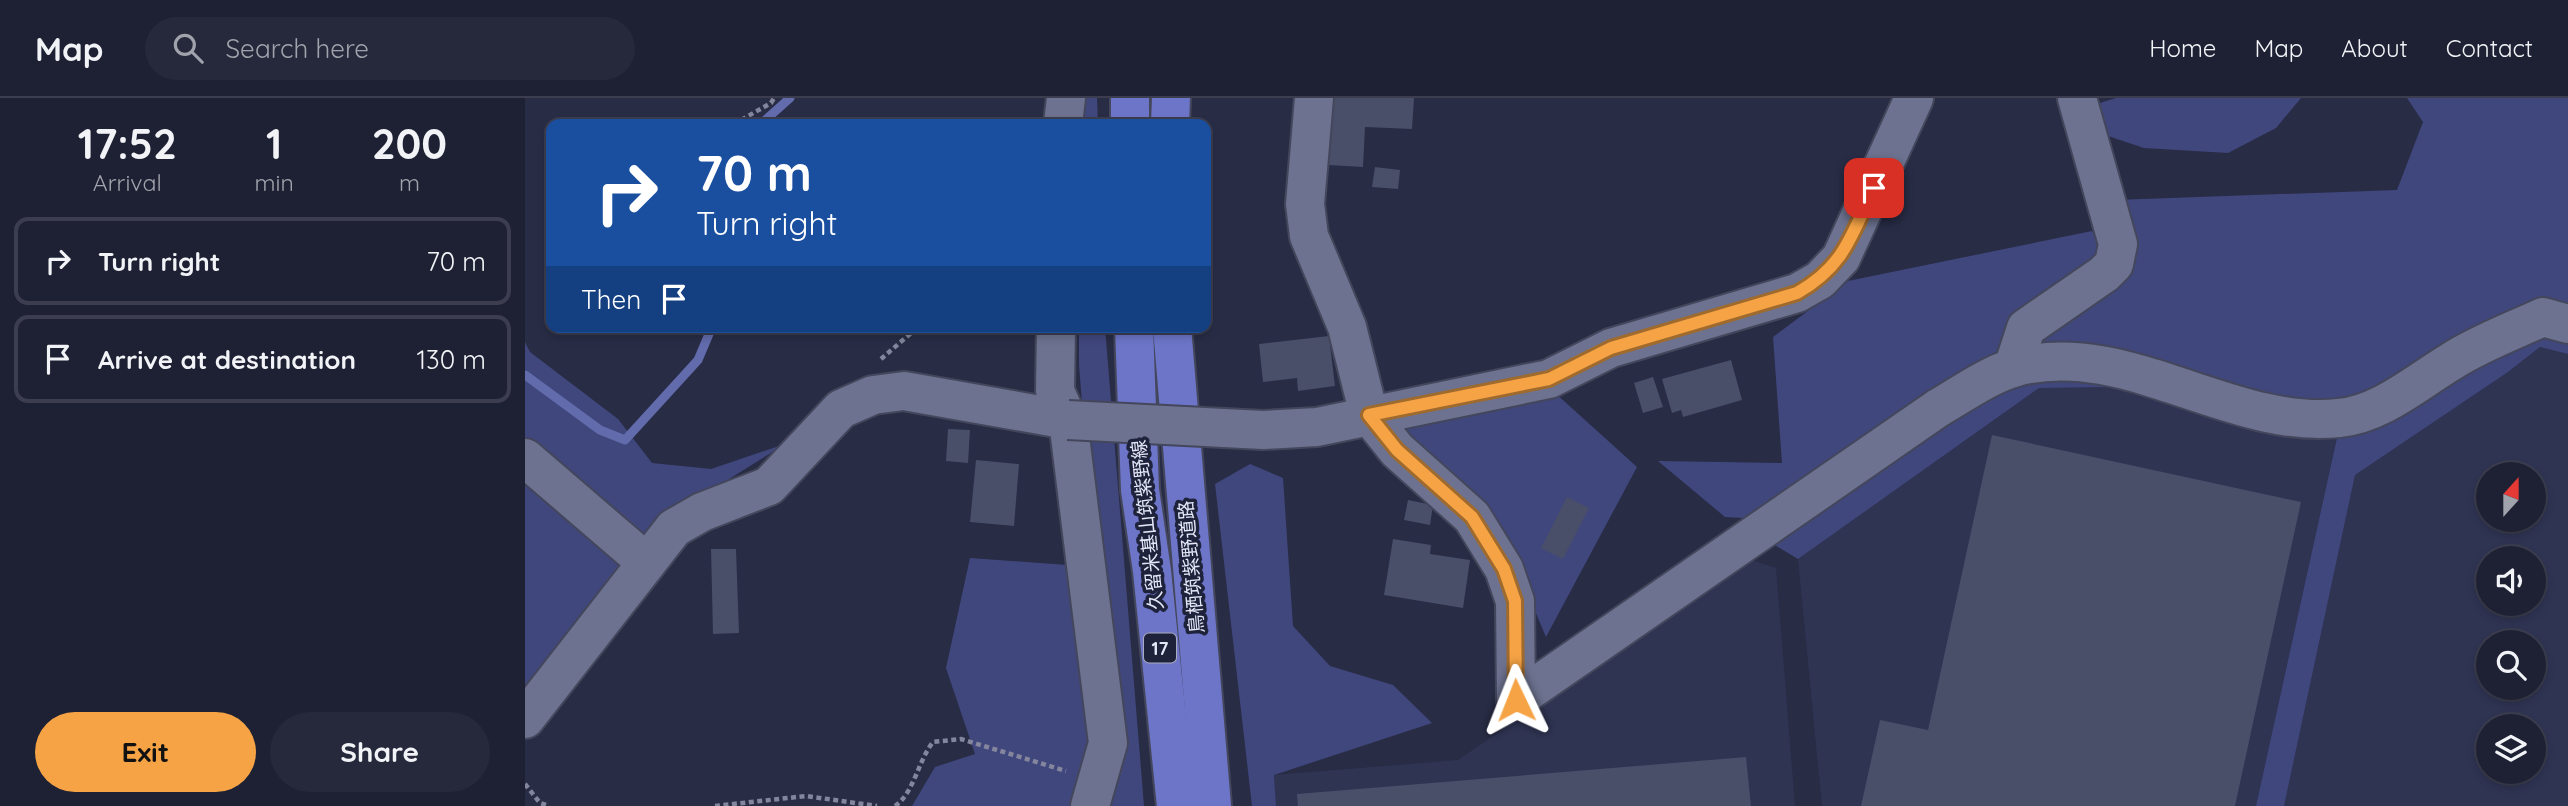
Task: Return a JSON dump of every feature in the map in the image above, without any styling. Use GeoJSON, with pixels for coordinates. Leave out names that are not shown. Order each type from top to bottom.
{"type":"FeatureCollection","features":[{"type":"Feature","properties":{"kind":"main road"},"geometry":{"type":"LineString","coordinates":[[1170,119],[1171,98]]}},
{"type":"Feature","properties":{"kind":"main road","name":"久留米基山筑紫野線"},"geometry":{"type":"LineString","coordinates":[[1134,333],[1140,489],[1152,571],[1177,806]]}},
{"type":"Feature","properties":{"kind":"main road","name":"鳥栖筑紫野道路"},"geometry":{"type":"LineString","coordinates":[[1173,333],[1212,806]]}},
{"type":"Feature","properties":{"kind":"street"},"geometry":{"type":"LineString","coordinates":[[1064,119],[1066,98]]}},
{"type":"Feature","properties":{"kind":"street"},"geometry":{"type":"LineString","coordinates":[[1314,98],[1305,204],[1309,236],[1347,327],[1369,415],[1397,450],[1472,517],[1504,569],[1515,601],[1516,700],[1938,408],[2013,368],[2068,361],[2139,375],[2253,410],[2297,420],[2342,418],[2384,404],[2452,360],[2543,317],[2568,324]]}},
{"type":"Feature","properties":{"kind":"street"},"geometry":{"type":"LineString","coordinates":[[525,719],[674,528],[702,512],[769,486],[841,409],[873,395],[904,391],[1067,420],[1263,430],[1317,427],[1549,379],[1611,348],[1797,293],[1820,280],[1841,258],[1914,98]]}},
{"type":"Feature","properties":{"kind":"street"},"geometry":{"type":"LineString","coordinates":[[2013,368],[2026,328],[2104,274],[2113,264],[2117,244],[2077,98]]}},
{"type":"Feature","properties":{"kind":"street"},"geometry":{"type":"LineString","coordinates":[[1056,333],[1055,391],[1067,420],[1108,743],[1090,806]]}},
{"type":"Feature","properties":{"kind":"street"},"geometry":{"type":"LineString","coordinates":[[525,458],[646,562]]}},
{"type":"Feature","properties":{"kind":"path"},"geometry":{"type":"LineString","coordinates":[[743,119],[771,103],[773,98]]}},
{"type":"Feature","properties":{"kind":"path"},"geometry":{"type":"LineString","coordinates":[[895,806],[905,800],[921,757],[933,742],[961,738],[1066,771]]}},
{"type":"Feature","properties":{"kind":"path"},"geometry":{"type":"LineString","coordinates":[[525,783],[540,803],[549,806]]}},
{"type":"Feature","properties":{"kind":"path"},"geometry":{"type":"LineString","coordinates":[[715,806],[806,796],[877,806]]}},
{"type":"Feature","properties":{"kind":"shaded area"},"geometry":{"type":"Polygon","coordinates":[[[1081,98],[1097,98],[1098,119],[1080,119],[1081,98]]]}},
{"type":"Feature","properties":{"kind":"shaded area"},"geometry":{"type":"Polygon","coordinates":[[[2116,98],[2301,98],[2276,128],[2228,153],[2144,148],[2102,134],[2090,106],[2116,98]]]}},
{"type":"Feature","properties":{"kind":"shaded area"},"geometry":{"type":"Polygon","coordinates":[[[2407,98],[2568,98],[2568,354],[2540,347],[2508,372],[2355,475],[2284,806],[2256,806],[2338,433],[2116,387],[2039,388],[1798,559],[1768,541],[1764,519],[1725,517],[1658,461],[1782,463],[1773,337],[1848,281],[2092,231],[2121,273],[2115,200],[2397,190],[2423,122],[2407,98]]]}},
{"type":"Feature","properties":{"kind":"shaded area"},"geometry":{"type":"Polygon","coordinates":[[[1079,333],[1105,333],[1144,806],[912,806],[935,767],[975,754],[946,668],[970,558],[1095,567],[1079,365],[1079,333]]]}},
{"type":"Feature","properties":{"kind":"shaded area"},"geometry":{"type":"Polygon","coordinates":[[[525,342],[530,352],[618,419],[652,463],[711,469],[785,444],[670,516],[525,702],[525,342]]]}},
{"type":"Feature","properties":{"kind":"shaded area"},"geometry":{"type":"Polygon","coordinates":[[[2540,347],[2568,354],[2568,806],[2284,806],[2355,475],[2508,372],[2540,347]]]}},
{"type":"Feature","properties":{"kind":"shaded area"},"geometry":{"type":"Polygon","coordinates":[[[2116,387],[2338,432],[2256,806],[1822,806],[1798,559],[2039,388],[2116,387]]]}},
{"type":"Feature","properties":{"kind":"shaded area"},"geometry":{"type":"Polygon","coordinates":[[[1554,392],[1637,467],[1546,637],[1506,542],[1403,430],[1554,392]]]}},
{"type":"Feature","properties":{"kind":"shaded area"},"geometry":{"type":"Polygon","coordinates":[[[1250,464],[1283,478],[1293,626],[1330,666],[1393,685],[1432,723],[1274,775],[1276,806],[1252,806],[1215,484],[1250,464]]]}},
{"type":"Feature","properties":{"kind":"shaded area"},"geometry":{"type":"Polygon","coordinates":[[[1751,560],[1776,568],[1795,806],[1276,806],[1274,775],[1458,760],[1751,560]]]}},
{"type":"Feature","properties":{"kind":"building"},"geometry":{"type":"Polygon","coordinates":[[[1330,98],[1414,98],[1412,129],[1365,127],[1363,167],[1328,165],[1330,98]]]}},
{"type":"Feature","properties":{"kind":"building"},"geometry":{"type":"Polygon","coordinates":[[[1375,167],[1400,170],[1398,189],[1372,187],[1375,167]]]}},
{"type":"Feature","properties":{"kind":"building"},"geometry":{"type":"Polygon","coordinates":[[[1329,336],[1335,386],[1298,391],[1297,378],[1263,382],[1259,344],[1329,336]]]}},
{"type":"Feature","properties":{"kind":"building"},"geometry":{"type":"Polygon","coordinates":[[[1731,360],[1742,400],[1683,417],[1681,410],[1672,413],[1662,379],[1731,360]]]}},
{"type":"Feature","properties":{"kind":"building"},"geometry":{"type":"Polygon","coordinates":[[[1653,377],[1663,407],[1643,413],[1634,383],[1653,377]]]}},
{"type":"Feature","properties":{"kind":"building"},"geometry":{"type":"Polygon","coordinates":[[[948,429],[970,430],[968,463],[946,461],[948,429]]]}},
{"type":"Feature","properties":{"kind":"building"},"geometry":{"type":"Polygon","coordinates":[[[1992,435],[2301,502],[2235,806],[1861,806],[1880,720],[1928,730],[1992,435]]]}},
{"type":"Feature","properties":{"kind":"building"},"geometry":{"type":"Polygon","coordinates":[[[976,460],[1019,464],[1014,526],[970,522],[976,460]]]}},
{"type":"Feature","properties":{"kind":"building"},"geometry":{"type":"Polygon","coordinates":[[[1567,497],[1589,508],[1563,559],[1541,548],[1567,497]]]}},
{"type":"Feature","properties":{"kind":"building"},"geometry":{"type":"Polygon","coordinates":[[[1408,500],[1433,505],[1430,525],[1404,520],[1408,500]]]}},
{"type":"Feature","properties":{"kind":"building"},"geometry":{"type":"Polygon","coordinates":[[[1393,539],[1431,545],[1430,554],[1470,560],[1463,608],[1384,595],[1393,539]]]}},
{"type":"Feature","properties":{"kind":"building"},"geometry":{"type":"Polygon","coordinates":[[[711,549],[736,549],[739,633],[713,634],[711,549]]]}},
{"type":"Feature","properties":{"kind":"building"},"geometry":{"type":"Polygon","coordinates":[[[1746,757],[1751,806],[1298,806],[1297,794],[1746,757]]]}},
{"type":"Feature","properties":{"kind":"waterway"},"geometry":{"type":"LineString","coordinates":[[767,119],[790,98]]}},
{"type":"Feature","properties":{"kind":"waterway"},"geometry":{"type":"LineString","coordinates":[[525,375],[600,430],[625,440],[698,360],[709,333]]}},
{"type":"Feature","properties":{"kind":"route"},"geometry":{"type":"LineString","coordinates":[[1516,700],[1515,601],[1504,569],[1472,517],[1397,450],[1369,415],[1549,379],[1611,348],[1797,293],[1820,280],[1841,258],[1874,188]]}}]}
